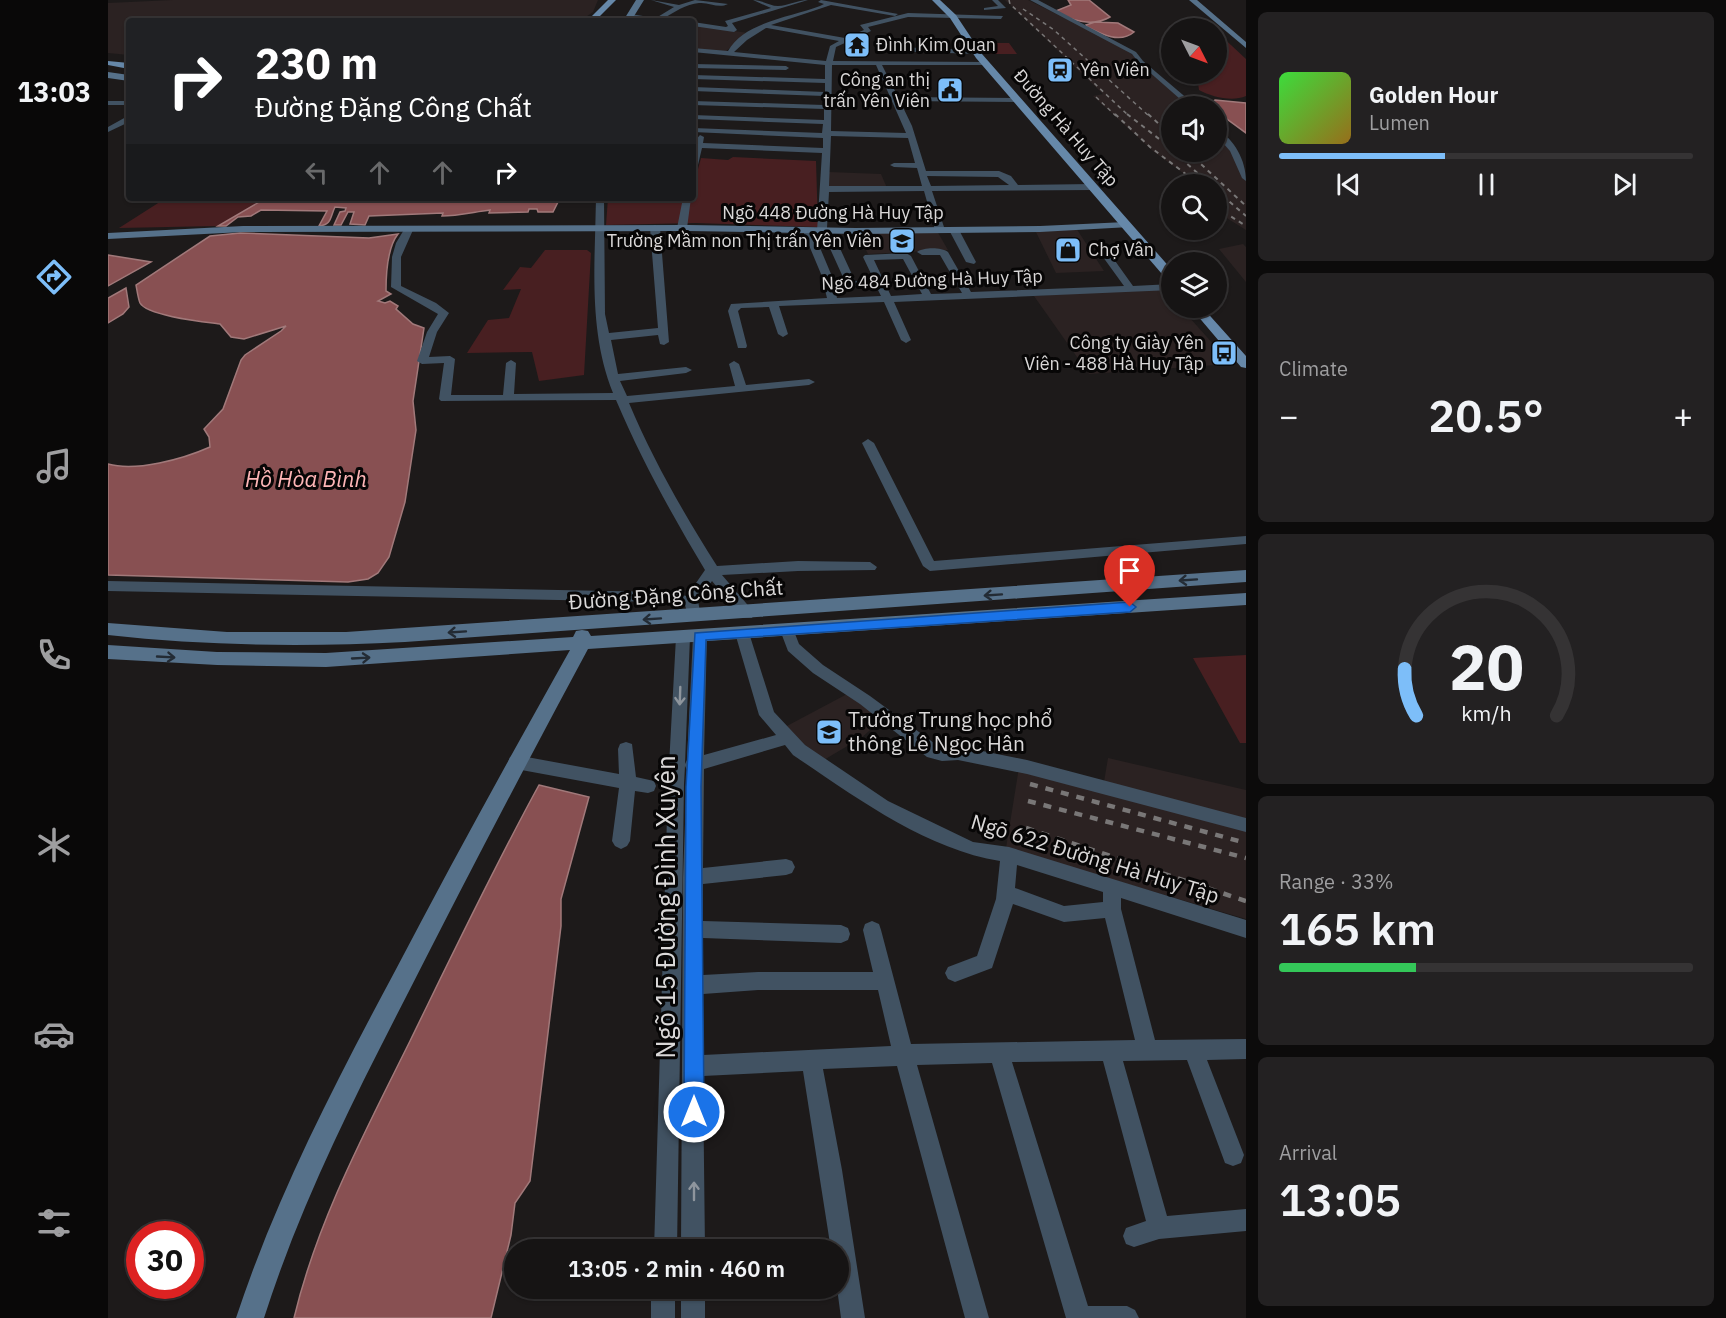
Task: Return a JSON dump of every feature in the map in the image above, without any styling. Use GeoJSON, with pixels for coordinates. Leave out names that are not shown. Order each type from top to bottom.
{"type":"FeatureCollection","features":[{"type":"Feature","properties":{"kind":"main road"},"geometry":{"type":"LineString","coordinates":[[594,18],[612,0]]}},
{"type":"Feature","properties":{"kind":"main road","name":"Đường Hà Huy Tập"},"geometry":{"type":"LineString","coordinates":[[936,0],[950,14],[985,63],[1161,265]]}},
{"type":"Feature","properties":{"kind":"main road"},"geometry":{"type":"LineString","coordinates":[[602,11],[602,18]]}},
{"type":"Feature","properties":{"kind":"main road"},"geometry":{"type":"LineString","coordinates":[[108,63],[126,66]]}},
{"type":"Feature","properties":{"kind":"main road"},"geometry":{"type":"LineString","coordinates":[[1206,318],[1246,364]]}},
{"type":"Feature","properties":{"kind":"street"},"geometry":{"type":"LineString","coordinates":[[628,18],[640,0],[653,0],[680,7]]}},
{"type":"Feature","properties":{"kind":"street"},"geometry":{"type":"LineString","coordinates":[[756,0],[774,7]]}},
{"type":"Feature","properties":{"kind":"street"},"geometry":{"type":"LineString","coordinates":[[727,29],[733,26],[727,22],[805,0]]}},
{"type":"Feature","properties":{"kind":"street"},"geometry":{"type":"LineString","coordinates":[[813,0],[903,18]]}},
{"type":"Feature","properties":{"kind":"street"},"geometry":{"type":"LineString","coordinates":[[879,283],[851,284],[825,231],[828,66],[833,46],[869,30],[862,26],[903,18],[1003,8],[995,0]]}},
{"type":"Feature","properties":{"kind":"street"},"geometry":{"type":"LineString","coordinates":[[1033,0],[1134,53],[1141,62],[1180,96]]}},
{"type":"Feature","properties":{"kind":"street"},"geometry":{"type":"LineString","coordinates":[[1193,0],[1246,46]]}},
{"type":"Feature","properties":{"kind":"street"},"geometry":{"type":"LineString","coordinates":[[1202,0],[1246,37]]}},
{"type":"Feature","properties":{"kind":"street"},"geometry":{"type":"LineString","coordinates":[[661,18],[680,7],[706,1],[719,6],[725,4]]}},
{"type":"Feature","properties":{"kind":"street"},"geometry":{"type":"LineString","coordinates":[[731,54],[731,50],[752,33],[767,25],[806,14],[829,4]]}},
{"type":"Feature","properties":{"kind":"street"},"geometry":{"type":"LineString","coordinates":[[950,14],[1002,16]]}},
{"type":"Feature","properties":{"kind":"street"},"geometry":{"type":"LineString","coordinates":[[742,18],[844,40]]}},
{"type":"Feature","properties":{"kind":"street"},"geometry":{"type":"LineString","coordinates":[[696,24],[752,33]]}},
{"type":"Feature","properties":{"kind":"street"},"geometry":{"type":"LineString","coordinates":[[889,37],[892,49],[913,47],[976,52]]}},
{"type":"Feature","properties":{"kind":"street"},"geometry":{"type":"LineString","coordinates":[[696,50],[828,66]]}},
{"type":"Feature","properties":{"kind":"street"},"geometry":{"type":"LineString","coordinates":[[878,63],[910,136],[940,230]]}},
{"type":"Feature","properties":{"kind":"street"},"geometry":{"type":"LineString","coordinates":[[696,66],[985,63]]}},
{"type":"Feature","properties":{"kind":"street"},"geometry":{"type":"LineString","coordinates":[[715,66],[704,117],[697,130],[910,136]]}},
{"type":"Feature","properties":{"kind":"street"},"geometry":{"type":"LineString","coordinates":[[108,75],[126,78]]}},
{"type":"Feature","properties":{"kind":"street"},"geometry":{"type":"LineString","coordinates":[[696,77],[828,81]]}},
{"type":"Feature","properties":{"kind":"street"},"geometry":{"type":"LineString","coordinates":[[696,89],[827,94]]}},
{"type":"Feature","properties":{"kind":"street"},"geometry":{"type":"LineString","coordinates":[[895,99],[1017,100]]}},
{"type":"Feature","properties":{"kind":"street"},"geometry":{"type":"LineString","coordinates":[[108,103],[126,103]]}},
{"type":"Feature","properties":{"kind":"street"},"geometry":{"type":"LineString","coordinates":[[696,103],[827,107]]}},
{"type":"Feature","properties":{"kind":"street"},"geometry":{"type":"LineString","coordinates":[[696,117],[826,122]]}},
{"type":"Feature","properties":{"kind":"street"},"geometry":{"type":"LineString","coordinates":[[108,130],[126,121]]}},
{"type":"Feature","properties":{"kind":"street"},"geometry":{"type":"LineString","coordinates":[[1227,143],[1234,152],[1246,178]]}},
{"type":"Feature","properties":{"kind":"street"},"geometry":{"type":"LineString","coordinates":[[696,145],[826,151]]}},
{"type":"Feature","properties":{"kind":"street"},"geometry":{"type":"LineString","coordinates":[[1234,152],[1246,153]]}},
{"type":"Feature","properties":{"kind":"street"},"geometry":{"type":"LineString","coordinates":[[988,161],[999,174]]}},
{"type":"Feature","properties":{"kind":"street"},"geometry":{"type":"LineString","coordinates":[[894,165],[999,174],[1008,178],[1016,188]]}},
{"type":"Feature","properties":{"kind":"street"},"geometry":{"type":"LineString","coordinates":[[825,189],[1093,188]]}},
{"type":"Feature","properties":{"kind":"street"},"geometry":{"type":"LineString","coordinates":[[600,201],[600,314],[613,378],[635,431],[681,520],[712,571],[747,614]]}},
{"type":"Feature","properties":{"kind":"street"},"geometry":{"type":"LineString","coordinates":[[682,228],[686,201]]}},
{"type":"Feature","properties":{"kind":"street","name":"Ngõ 448 Đường Hà Huy Tập"},"geometry":{"type":"LineString","coordinates":[[108,236],[243,229],[682,228],[825,231],[1126,225]]}},
{"type":"Feature","properties":{"kind":"street"},"geometry":{"type":"LineString","coordinates":[[605,337],[663,336],[655,228]]}},
{"type":"Feature","properties":{"kind":"street"},"geometry":{"type":"LineString","coordinates":[[408,230],[398,244],[394,270],[396,287],[431,303],[444,313],[432,332],[422,361],[450,358],[445,399],[622,398],[742,390],[809,382]]}},
{"type":"Feature","properties":{"kind":"street"},"geometry":{"type":"LineString","coordinates":[[954,230],[971,262]]}},
{"type":"Feature","properties":{"kind":"street"},"geometry":{"type":"LineString","coordinates":[[808,231],[826,274],[833,301]]}},
{"type":"Feature","properties":{"kind":"street"},"geometry":{"type":"LineString","coordinates":[[1100,246],[1130,288]]}},
{"type":"Feature","properties":{"kind":"street"},"geometry":{"type":"LineString","coordinates":[[921,252],[943,252],[968,295]]}},
{"type":"Feature","properties":{"kind":"street"},"geometry":{"type":"LineString","coordinates":[[906,340],[868,257],[906,256],[928,297]]}},
{"type":"Feature","properties":{"kind":"street","name":"Ngõ 484 Đường Hà Huy Tập"},"geometry":{"type":"LineString","coordinates":[[742,346],[733,311],[735,306],[1161,287]]}},
{"type":"Feature","properties":{"kind":"street"},"geometry":{"type":"LineString","coordinates":[[773,303],[783,334]]}},
{"type":"Feature","properties":{"kind":"street"},"geometry":{"type":"LineString","coordinates":[[508,398],[511,363]]}},
{"type":"Feature","properties":{"kind":"street"},"geometry":{"type":"LineString","coordinates":[[734,364],[742,390]]}},
{"type":"Feature","properties":{"kind":"street"},"geometry":{"type":"LineString","coordinates":[[613,378],[686,370]]}},
{"type":"Feature","properties":{"kind":"street"},"geometry":{"type":"LineString","coordinates":[[868,443],[930,566],[1246,540]]}},
{"type":"Feature","properties":{"kind":"street"},"geometry":{"type":"LineString","coordinates":[[712,571],[798,566],[870,567]]}},
{"type":"Feature","properties":{"kind":"street"},"geometry":{"type":"LineString","coordinates":[[108,586],[625,596],[693,609],[712,571]]}},
{"type":"Feature","properties":{"kind":"street","name":"Đường Đặng Công Chất"},"geometry":{"type":"LineString","coordinates":[[108,652],[192,658],[326,660],[582,634],[693,609],[747,614],[1246,576]]}},
{"type":"Feature","properties":{"kind":"street","name":"Đường Đặng Công Chất"},"geometry":{"type":"LineString","coordinates":[[108,629],[216,638],[319,639],[582,634],[691,637],[1246,599]]}},
{"type":"Feature","properties":{"kind":"street"},"geometry":{"type":"LineString","coordinates":[[797,610],[793,647],[818,669],[865,700],[933,752],[958,753],[1027,767],[1246,825]]}},
{"type":"Feature","properties":{"kind":"street","name":"Ngõ 622 Đường Hà Huy Tập"},"geometry":{"type":"LineString","coordinates":[[742,633],[767,715],[799,750],[882,806],[971,849],[1009,855],[1246,929]]}},
{"type":"Feature","properties":{"kind":"street"},"geometry":{"type":"LineString","coordinates":[[250,1318],[285,1217],[314,1150],[582,634]]}},
{"type":"Feature","properties":{"kind":"street","name":"Ngõ 15 Đường Đình Xuyên"},"geometry":{"type":"LineString","coordinates":[[691,637],[692,877],[683,908],[692,928],[693,1239]]}},
{"type":"Feature","properties":{"kind":"street","name":"Ngõ 15 Đường Đình Xuyên"},"geometry":{"type":"LineString","coordinates":[[665,1239],[683,908],[691,637]]}},
{"type":"Feature","properties":{"kind":"street"},"geometry":{"type":"LineString","coordinates":[[693,765],[788,738]]}},
{"type":"Feature","properties":{"kind":"street"},"geometry":{"type":"LineString","coordinates":[[621,841],[628,783],[626,749]]}},
{"type":"Feature","properties":{"kind":"street"},"geometry":{"type":"LineString","coordinates":[[516,762],[648,786]]}},
{"type":"Feature","properties":{"kind":"street"},"geometry":{"type":"LineString","coordinates":[[956,973],[985,962],[1005,893],[1009,855]]}},
{"type":"Feature","properties":{"kind":"street"},"geometry":{"type":"LineString","coordinates":[[692,877],[786,867]]}},
{"type":"Feature","properties":{"kind":"street"},"geometry":{"type":"LineString","coordinates":[[1112,886],[1112,909],[1148,1050]]}},
{"type":"Feature","properties":{"kind":"street"},"geometry":{"type":"LineString","coordinates":[[1005,893],[1064,914],[1112,909]]}},
{"type":"Feature","properties":{"kind":"street"},"geometry":{"type":"LineString","coordinates":[[692,928],[841,933]]}},
{"type":"Feature","properties":{"kind":"street"},"geometry":{"type":"LineString","coordinates":[[872,930],[904,1055],[978,1318]]}},
{"type":"Feature","properties":{"kind":"street"},"geometry":{"type":"LineString","coordinates":[[693,985],[759,981],[885,981]]}},
{"type":"Feature","properties":{"kind":"street"},"geometry":{"type":"LineString","coordinates":[[694,1066],[999,1052],[1246,1049]]}},
{"type":"Feature","properties":{"kind":"street"},"geometry":{"type":"LineString","coordinates":[[1193,1050],[1233,1155]]}},
{"type":"Feature","properties":{"kind":"street"},"geometry":{"type":"LineString","coordinates":[[1110,1051],[1159,1228]]}},
{"type":"Feature","properties":{"kind":"street"},"geometry":{"type":"LineString","coordinates":[[999,1052],[1079,1317],[1127,1318]]}},
{"type":"Feature","properties":{"kind":"street"},"geometry":{"type":"LineString","coordinates":[[811,1059],[831,1170],[853,1318]]}},
{"type":"Feature","properties":{"kind":"street"},"geometry":{"type":"LineString","coordinates":[[1134,1236],[1159,1228],[1246,1220]]}},
{"type":"Feature","properties":{"kind":"street"},"geometry":{"type":"LineString","coordinates":[[663,1299],[663,1318]]}},
{"type":"Feature","properties":{"kind":"street"},"geometry":{"type":"LineString","coordinates":[[693,1299],[693,1318]]}},
{"type":"Feature","properties":{"kind":"shaded area"},"geometry":{"type":"Polygon","coordinates":[[[173,0],[598,0],[593,12],[584,18],[126,18],[126,55],[108,53],[108,3],[173,0]]]}},
{"type":"Feature","properties":{"kind":"shaded area"},"geometry":{"type":"Polygon","coordinates":[[[1005,0],[1028,0],[1119,45],[1177,96],[1161,96],[1161,157],[1093,96],[1103,94],[1005,0]]]}},
{"type":"Feature","properties":{"kind":"shaded area"},"geometry":{"type":"Polygon","coordinates":[[[696,25],[748,33],[725,52],[696,49],[696,25]]]}},
{"type":"Feature","properties":{"kind":"shaded area"},"geometry":{"type":"Polygon","coordinates":[[[1227,41],[1246,59],[1246,96],[1227,98],[1227,96],[1214,96],[1199,90],[1198,84],[1227,84],[1227,41]]]}},
{"type":"Feature","properties":{"kind":"shaded area"},"geometry":{"type":"Polygon","coordinates":[[[978,43],[1009,43],[1017,54],[985,54],[978,43]]]}},
{"type":"Feature","properties":{"kind":"shaded area"},"geometry":{"type":"Polygon","coordinates":[[[1227,144],[1233,151],[1246,181],[1246,230],[1227,218],[1227,174],[1184,174],[1168,162],[1227,162],[1227,144]]]}},
{"type":"Feature","properties":{"kind":"shaded area"},"geometry":{"type":"Polygon","coordinates":[[[733,157],[816,161],[818,227],[695,223],[606,225],[608,201],[696,201],[696,176],[701,158],[728,160],[733,157]]]}},
{"type":"Feature","properties":{"kind":"shaded area"},"geometry":{"type":"Polygon","coordinates":[[[829,172],[881,174],[887,188],[827,188],[829,172]]]}},
{"type":"Feature","properties":{"kind":"shaded area"},"geometry":{"type":"Polygon","coordinates":[[[161,201],[261,201],[218,226],[119,228],[161,201]]]}},
{"type":"Feature","properties":{"kind":"shaded area","name":"Chợ Vân"},"geometry":{"type":"Polygon","coordinates":[[[1076,228],[1104,271],[1056,273],[1035,230],[1076,228]]]}},
{"type":"Feature","properties":{"kind":"shaded area","name":"Trường Mầm non Thị trấn Yên Viên"},"geometry":{"type":"Polygon","coordinates":[[[937,231],[948,250],[868,254],[857,232],[937,231]]]}},
{"type":"Feature","properties":{"kind":"shaded area"},"geometry":{"type":"Polygon","coordinates":[[[1243,244],[1246,247],[1246,282],[1227,259],[1227,252],[1221,252],[1219,249],[1243,244]]]}},
{"type":"Feature","properties":{"kind":"shaded area"},"geometry":{"type":"Polygon","coordinates":[[[545,250],[587,250],[591,253],[584,375],[539,381],[532,352],[467,353],[488,320],[509,318],[521,289],[503,290],[520,267],[531,268],[545,250]]]}},
{"type":"Feature","properties":{"kind":"shaded area"},"geometry":{"type":"Polygon","coordinates":[[[1161,288],[1161,318],[1190,318],[1231,364],[1089,374],[1034,296],[1161,288]]]}},
{"type":"Feature","properties":{"kind":"shaded area"},"geometry":{"type":"Polygon","coordinates":[[[1246,655],[1246,743],[1240,743],[1193,658],[1246,655]]]}},
{"type":"Feature","properties":{"kind":"shaded area","name":"Trường Trung học phổ thông Lê Ngọc Hân"},"geometry":{"type":"Polygon","coordinates":[[[849,693],[884,718],[861,738],[822,761],[785,727],[849,693]]]}},
{"type":"Feature","properties":{"kind":"shaded area"},"geometry":{"type":"Polygon","coordinates":[[[1108,758],[1246,790],[1246,919],[1006,848],[1020,761],[1104,782],[1108,758]]]}},
{"type":"Feature","properties":{"kind":"water"},"geometry":{"type":"Polygon","coordinates":[[[1068,0],[1089,0],[1110,17],[1096,22],[1082,22],[1068,18],[1056,11],[1071,5],[1068,0]]]}},
{"type":"Feature","properties":{"kind":"water"},"geometry":{"type":"Polygon","coordinates":[[[1095,22],[1118,23],[1134,32],[1129,36],[1110,37],[1086,25],[1095,22]]]}},
{"type":"Feature","properties":{"kind":"water"},"geometry":{"type":"Polygon","coordinates":[[[1227,101],[1246,103],[1246,133],[1227,119],[1227,101]]]}},
{"type":"Feature","properties":{"kind":"water"},"geometry":{"type":"Polygon","coordinates":[[[261,201],[558,201],[553,212],[538,212],[537,209],[529,209],[528,212],[489,213],[490,210],[448,216],[442,216],[443,213],[369,216],[365,225],[350,224],[354,212],[348,212],[341,225],[334,225],[340,212],[345,211],[346,208],[335,207],[330,220],[319,226],[327,211],[261,210],[251,216],[238,217],[226,226],[218,226],[261,201]]]}},
{"type":"Feature","properties":{"kind":"water","name":"Hồ Hòa Bình"},"geometry":{"type":"Polygon","coordinates":[[[240,233],[369,238],[398,234],[391,246],[387,269],[386,291],[391,294],[378,301],[385,303],[390,301],[398,306],[396,309],[413,324],[424,328],[413,401],[416,430],[405,502],[389,557],[378,573],[368,579],[348,582],[108,575],[108,464],[132,466],[159,463],[210,447],[209,437],[204,429],[223,409],[241,360],[286,326],[244,339],[231,337],[220,324],[177,318],[145,308],[140,303],[136,285],[210,236],[240,233]]]}},
{"type":"Feature","properties":{"kind":"water"},"geometry":{"type":"Polygon","coordinates":[[[108,255],[151,262],[108,286],[108,255]]]}},
{"type":"Feature","properties":{"kind":"water"},"geometry":{"type":"Polygon","coordinates":[[[126,288],[129,307],[123,314],[108,323],[108,298],[126,288]]]}},
{"type":"Feature","properties":{"kind":"water"},"geometry":{"type":"Polygon","coordinates":[[[539,785],[589,797],[561,899],[561,926],[530,1181],[515,1203],[510,1239],[504,1239],[504,1264],[491,1318],[294,1318],[316,1246],[344,1176],[505,848],[539,785]]]}},
{"type":"Feature","properties":{"kind":"railway"},"geometry":{"type":"LineString","coordinates":[[1009,0],[1010,4],[1129,116]]}},
{"type":"Feature","properties":{"kind":"railway"},"geometry":{"type":"LineString","coordinates":[[1023,9],[1054,30],[1149,116]]}},
{"type":"Feature","properties":{"kind":"railway"},"geometry":{"type":"LineString","coordinates":[[1096,97],[1116,116]]}},
{"type":"Feature","properties":{"kind":"railway"},"geometry":{"type":"LineString","coordinates":[[1115,114],[1150,147],[1186,174]]}},
{"type":"Feature","properties":{"kind":"railway"},"geometry":{"type":"LineString","coordinates":[[1127,114],[1161,140]]}},
{"type":"Feature","properties":{"kind":"railway"},"geometry":{"type":"LineString","coordinates":[[1148,114],[1161,126]]}},
{"type":"Feature","properties":{"kind":"railway"},"geometry":{"type":"LineString","coordinates":[[1185,162],[1198,174]]}},
{"type":"Feature","properties":{"kind":"railway"},"geometry":{"type":"LineString","coordinates":[[1199,162],[1246,206]]}},
{"type":"Feature","properties":{"kind":"railway"},"geometry":{"type":"LineString","coordinates":[[1227,200],[1246,216]]}},
{"type":"Feature","properties":{"kind":"railway"},"geometry":{"type":"LineString","coordinates":[[1227,214],[1246,226]]}},
{"type":"Feature","properties":{"kind":"railway"},"geometry":{"type":"LineString","coordinates":[[1030,784],[1246,843]]}},
{"type":"Feature","properties":{"kind":"railway"},"geometry":{"type":"LineString","coordinates":[[1028,801],[1246,858]]}},
{"type":"Feature","properties":{"kind":"railway"},"geometry":{"type":"LineString","coordinates":[[1026,828],[1246,901]]}},
{"type":"Feature","properties":{"kind":"place","name":"Đình Kim Quan"},"geometry":{"type":"Point","coordinates":[857,45]}},
{"type":"Feature","properties":{"kind":"place","name":"Yên Viên"},"geometry":{"type":"Point","coordinates":[1060,70]}},
{"type":"Feature","properties":{"kind":"place","name":"Công an thị trấn Yên Viên"},"geometry":{"type":"Point","coordinates":[950,90]}},
{"type":"Feature","properties":{"kind":"place","name":"Trường Mầm non Thị trấn Yên Viên"},"geometry":{"type":"Point","coordinates":[902,241]}},
{"type":"Feature","properties":{"kind":"place","name":"Chợ Vân"},"geometry":{"type":"Point","coordinates":[1068,250]}},
{"type":"Feature","properties":{"kind":"place","name":"Công ty Giày Yên Viên - 488 Hà Huy Tập"},"geometry":{"type":"Point","coordinates":[1224,353]}},
{"type":"Feature","properties":{"kind":"place","name":"Trường Trung học phổ thông Lê Ngọc Hân"},"geometry":{"type":"Point","coordinates":[829,732]}},
{"type":"Feature","properties":{"kind":"route"},"geometry":{"type":"LineString","coordinates":[[694,1112],[693,765],[700,636],[1130,607]]}}]}
